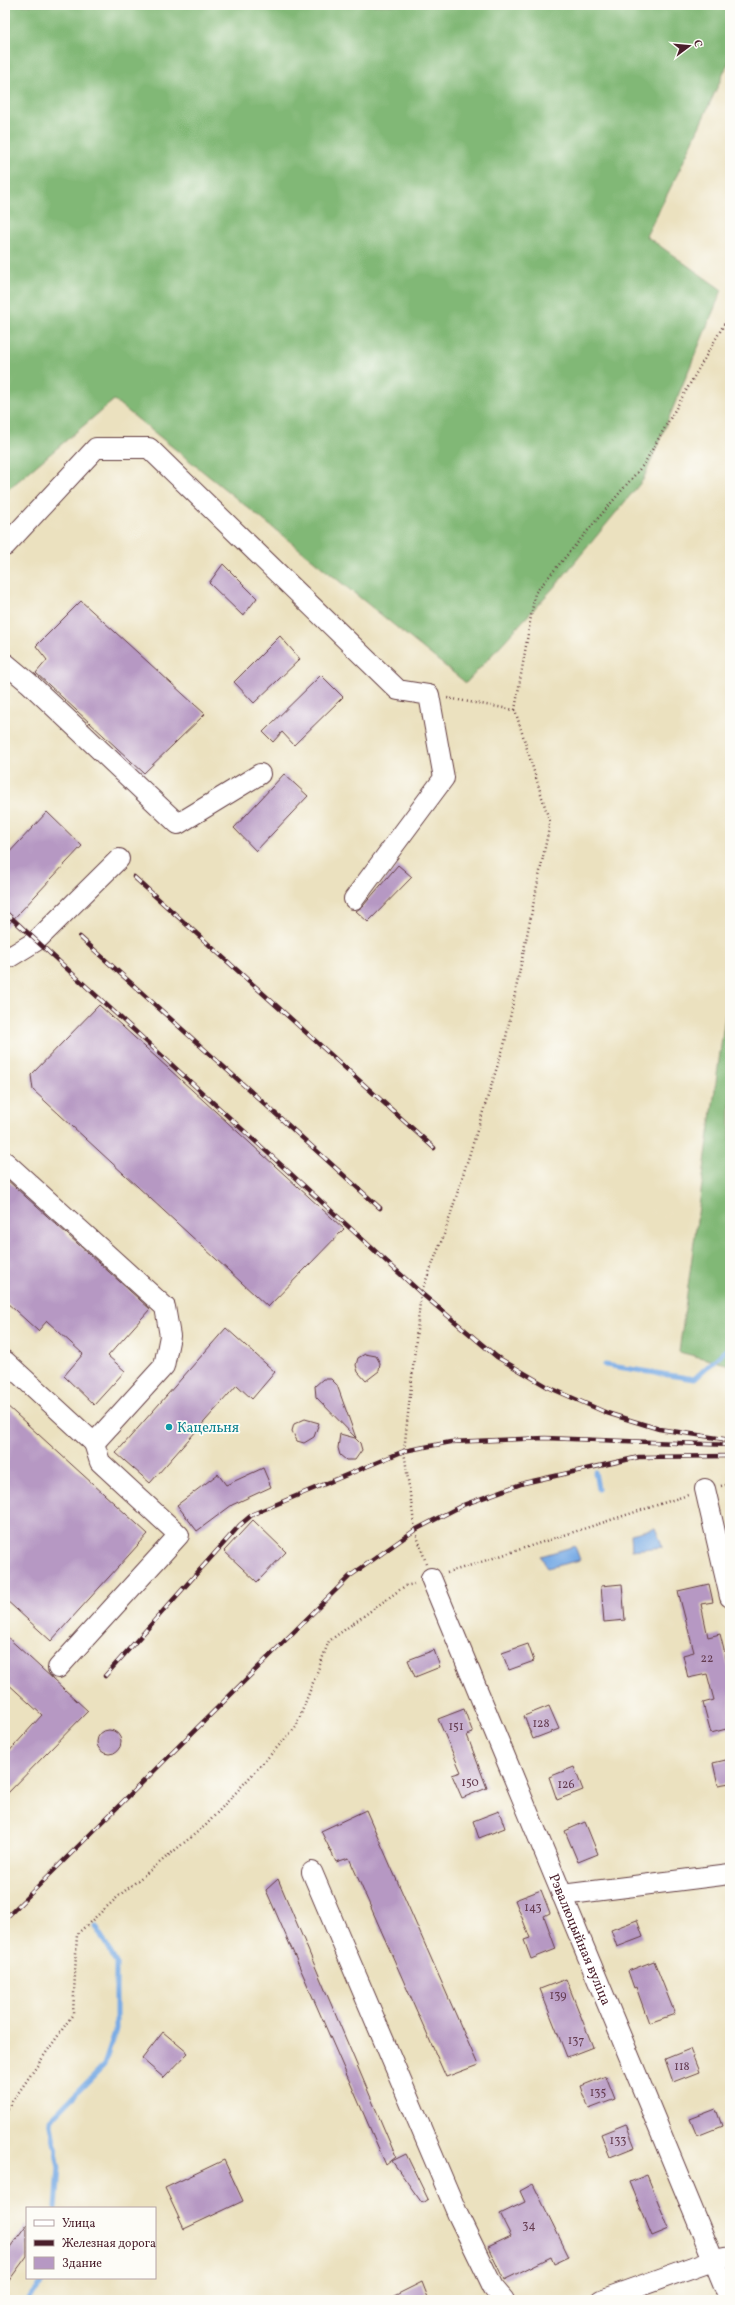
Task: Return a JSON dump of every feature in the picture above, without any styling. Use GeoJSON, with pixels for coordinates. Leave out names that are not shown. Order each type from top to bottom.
{"type":"FeatureCollection","features":[{"type":"Feature","properties":{"kind":"street"},"geometry":{"type":"LineString","coordinates":[[5,546],[96,448],[149,448],[398,690],[429,695],[444,778],[354,899]]}},
{"type":"Feature","properties":{"kind":"street"},"geometry":{"type":"LineString","coordinates":[[5,663],[29,683],[178,824],[260,774]]}},
{"type":"Feature","properties":{"kind":"street"},"geometry":{"type":"LineString","coordinates":[[5,955],[10,957],[36,941],[119,859]]}},
{"type":"Feature","properties":{"kind":"street"},"geometry":{"type":"LineString","coordinates":[[5,1162],[165,1307],[170,1336],[164,1366],[94,1443]]}},
{"type":"Feature","properties":{"kind":"street"},"geometry":{"type":"LineString","coordinates":[[5,1361],[94,1443],[100,1462],[180,1535],[58,1668]]}},
{"type":"Feature","properties":{"kind":"street"},"geometry":{"type":"LineString","coordinates":[[705,1489],[730,1597]]}},
{"type":"Feature","properties":{"kind":"street","name":"Рэвалюцыйная вуліца"},"geometry":{"type":"LineString","coordinates":[[431,1578],[562,1895],[722,2258],[730,2300]]}},
{"type":"Feature","properties":{"kind":"street"},"geometry":{"type":"LineString","coordinates":[[312,1872],[458,2215],[494,2287],[504,2300]]}},
{"type":"Feature","properties":{"kind":"street"},"geometry":{"type":"LineString","coordinates":[[562,1895],[730,1874]]}},
{"type":"Feature","properties":{"kind":"street"},"geometry":{"type":"LineString","coordinates":[[601,2300],[722,2258]]}},
{"type":"Feature","properties":{"kind":"path"},"geometry":{"type":"LineString","coordinates":[[431,1578],[415,1530],[404,1451],[421,1293],[445,1232],[505,1042],[550,822],[515,710],[535,593],[644,464],[730,314]]}},
{"type":"Feature","properties":{"kind":"path"},"geometry":{"type":"LineString","coordinates":[[429,695],[515,710]]}},
{"type":"Feature","properties":{"kind":"path"},"geometry":{"type":"LineString","coordinates":[[5,2112],[73,2014],[77,1934],[121,1894],[206,1825],[296,1727],[329,1641],[405,1586],[705,1489]]}},
{"type":"Feature","properties":{"kind":"green space"},"geometry":{"type":"Polygon","coordinates":[[[5,5],[730,5],[730,59],[680,169],[646,236],[722,290],[643,480],[556,585],[466,683],[114,400],[5,492],[5,5]]]}},
{"type":"Feature","properties":{"kind":"green space"},"geometry":{"type":"Polygon","coordinates":[[[730,980],[730,1365],[679,1352],[730,980]]]}},
{"type":"Feature","properties":{"kind":"water"},"geometry":{"type":"Polygon","coordinates":[[[655,1528],[663,1547],[632,1550],[631,1534],[655,1528]]]}},
{"type":"Feature","properties":{"kind":"water"},"geometry":{"type":"Polygon","coordinates":[[[575,1546],[580,1560],[547,1568],[541,1556],[575,1546]]]}},
{"type":"Feature","properties":{"kind":"building"},"geometry":{"type":"Polygon","coordinates":[[[223,564],[257,598],[243,616],[209,583],[223,564]]]}},
{"type":"Feature","properties":{"kind":"building"},"geometry":{"type":"Polygon","coordinates":[[[81,601],[205,714],[144,773],[36,673],[47,660],[36,646],[81,601]]]}},
{"type":"Feature","properties":{"kind":"building"},"geometry":{"type":"Polygon","coordinates":[[[280,636],[300,659],[254,703],[234,682],[280,636]]]}},
{"type":"Feature","properties":{"kind":"building"},"geometry":{"type":"Polygon","coordinates":[[[321,675],[343,697],[294,745],[282,732],[273,742],[263,732],[321,675]]]}},
{"type":"Feature","properties":{"kind":"building"},"geometry":{"type":"Polygon","coordinates":[[[284,774],[308,796],[256,851],[234,828],[284,774]]]}},
{"type":"Feature","properties":{"kind":"building"},"geometry":{"type":"Polygon","coordinates":[[[47,812],[82,846],[5,928],[5,857],[47,812]]]}},
{"type":"Feature","properties":{"kind":"building"},"geometry":{"type":"Polygon","coordinates":[[[398,865],[412,877],[368,922],[356,911],[363,906],[398,865]]]}},
{"type":"Feature","properties":{"kind":"building"},"geometry":{"type":"Polygon","coordinates":[[[99,1005],[344,1229],[268,1307],[33,1090],[31,1075],[99,1005]]]}},
{"type":"Feature","properties":{"kind":"building"},"geometry":{"type":"Polygon","coordinates":[[[5,1178],[150,1309],[108,1356],[125,1371],[94,1405],[64,1376],[83,1354],[47,1321],[38,1331],[5,1301],[5,1178]]]}},
{"type":"Feature","properties":{"kind":"building","name":"Кацельня"},"geometry":{"type":"Polygon","coordinates":[[[226,1328],[275,1372],[252,1399],[237,1385],[150,1483],[116,1453],[226,1328]]]}},
{"type":"Feature","properties":{"kind":"building"},"geometry":{"type":"Polygon","coordinates":[[[365,1354],[376,1356],[380,1363],[379,1371],[366,1381],[358,1372],[356,1365],[358,1358],[365,1354]]]}},
{"type":"Feature","properties":{"kind":"building"},"geometry":{"type":"Polygon","coordinates":[[[323,1379],[331,1379],[337,1385],[356,1438],[316,1397],[315,1386],[323,1379]]]}},
{"type":"Feature","properties":{"kind":"building"},"geometry":{"type":"Polygon","coordinates":[[[5,1404],[148,1534],[51,1641],[5,1599],[5,1404]]]}},
{"type":"Feature","properties":{"kind":"building"},"geometry":{"type":"Polygon","coordinates":[[[305,1419],[319,1423],[314,1437],[304,1443],[297,1441],[292,1431],[294,1424],[305,1419]]]}},
{"type":"Feature","properties":{"kind":"building"},"geometry":{"type":"Polygon","coordinates":[[[340,1434],[355,1438],[360,1443],[362,1450],[355,1460],[346,1460],[340,1455],[338,1448],[340,1434]]]}},
{"type":"Feature","properties":{"kind":"building"},"geometry":{"type":"Polygon","coordinates":[[[263,1468],[271,1487],[232,1505],[197,1531],[177,1505],[218,1474],[226,1485],[263,1468]]]}},
{"type":"Feature","properties":{"kind":"building"},"geometry":{"type":"Polygon","coordinates":[[[253,1520],[286,1552],[257,1582],[224,1551],[253,1520]]]}},
{"type":"Feature","properties":{"kind":"building"},"geometry":{"type":"Polygon","coordinates":[[[622,1584],[625,1620],[604,1622],[601,1586],[622,1584]]]}},
{"type":"Feature","properties":{"kind":"building"},"geometry":{"type":"Polygon","coordinates":[[[709,1584],[713,1602],[701,1604],[708,1637],[720,1634],[730,1674],[730,1728],[711,1733],[703,1703],[714,1700],[707,1674],[688,1678],[683,1655],[694,1652],[678,1591],[709,1584]]]}},
{"type":"Feature","properties":{"kind":"building"},"geometry":{"type":"Polygon","coordinates":[[[5,1635],[88,1711],[5,1796],[5,1756],[42,1715],[5,1681],[5,1635]]]}},
{"type":"Feature","properties":{"kind":"building"},"geometry":{"type":"Polygon","coordinates":[[[528,1644],[534,1661],[509,1670],[502,1653],[528,1644]]]}},
{"type":"Feature","properties":{"kind":"building"},"geometry":{"type":"Polygon","coordinates":[[[434,1650],[440,1667],[415,1677],[408,1660],[434,1650]]]}},
{"type":"Feature","properties":{"kind":"building"},"geometry":{"type":"Polygon","coordinates":[[[549,1706],[559,1729],[533,1739],[524,1716],[549,1706]]]}},
{"type":"Feature","properties":{"kind":"building"},"geometry":{"type":"Polygon","coordinates":[[[464,1709],[473,1733],[467,1735],[487,1788],[462,1798],[452,1775],[461,1772],[438,1719],[464,1709]]]}},
{"type":"Feature","properties":{"kind":"building"},"geometry":{"type":"Polygon","coordinates":[[[109,1730],[114,1731],[120,1737],[120,1747],[114,1753],[109,1754],[104,1753],[98,1747],[97,1742],[98,1737],[104,1731],[109,1730]]]}},
{"type":"Feature","properties":{"kind":"building"},"geometry":{"type":"Polygon","coordinates":[[[730,1759],[730,1783],[718,1785],[713,1763],[730,1759]]]}},
{"type":"Feature","properties":{"kind":"building"},"geometry":{"type":"Polygon","coordinates":[[[574,1767],[583,1790],[557,1800],[549,1777],[574,1767]]]}},
{"type":"Feature","properties":{"kind":"building"},"geometry":{"type":"Polygon","coordinates":[[[366,1810],[478,2065],[446,2077],[349,1858],[336,1862],[321,1831],[366,1810]]]}},
{"type":"Feature","properties":{"kind":"building"},"geometry":{"type":"Polygon","coordinates":[[[499,1811],[505,1828],[479,1838],[473,1821],[499,1811]]]}},
{"type":"Feature","properties":{"kind":"building"},"geometry":{"type":"Polygon","coordinates":[[[585,1822],[598,1854],[578,1862],[565,1831],[585,1822]]]}},
{"type":"Feature","properties":{"kind":"building"},"geometry":{"type":"Polygon","coordinates":[[[278,1879],[396,2157],[386,2165],[266,1890],[278,1879]]]}},
{"type":"Feature","properties":{"kind":"building"},"geometry":{"type":"Polygon","coordinates":[[[541,1890],[550,1913],[544,1916],[556,1949],[531,1959],[524,1940],[530,1938],[515,1900],[541,1890]]]}},
{"type":"Feature","properties":{"kind":"building"},"geometry":{"type":"Polygon","coordinates":[[[637,1920],[643,1937],[617,1947],[611,1930],[637,1920]]]}},
{"type":"Feature","properties":{"kind":"building"},"geometry":{"type":"Polygon","coordinates":[[[654,1961],[675,2014],[649,2023],[636,1987],[634,1988],[628,1971],[654,1961]]]}},
{"type":"Feature","properties":{"kind":"building"},"geometry":{"type":"Polygon","coordinates":[[[566,1979],[593,2047],[567,2057],[540,1989],[566,1979]]]}},
{"type":"Feature","properties":{"kind":"building"},"geometry":{"type":"Polygon","coordinates":[[[163,2032],[188,2053],[164,2078],[142,2059],[163,2032]]]}},
{"type":"Feature","properties":{"kind":"building"},"geometry":{"type":"Polygon","coordinates":[[[690,2049],[699,2072],[673,2082],[665,2059],[690,2049]]]}},
{"type":"Feature","properties":{"kind":"building"},"geometry":{"type":"Polygon","coordinates":[[[606,2076],[615,2099],[589,2109],[581,2086],[606,2076]]]}},
{"type":"Feature","properties":{"kind":"building"},"geometry":{"type":"Polygon","coordinates":[[[716,2109],[722,2126],[697,2136],[690,2119],[716,2109]]]}},
{"type":"Feature","properties":{"kind":"building"},"geometry":{"type":"Polygon","coordinates":[[[626,2124],[635,2147],[610,2157],[601,2134],[626,2124]]]}},
{"type":"Feature","properties":{"kind":"building"},"geometry":{"type":"Polygon","coordinates":[[[406,2154],[428,2199],[422,2203],[392,2161],[406,2154]]]}},
{"type":"Feature","properties":{"kind":"building"},"geometry":{"type":"Polygon","coordinates":[[[224,2160],[243,2201],[184,2229],[165,2188],[224,2160]]]}},
{"type":"Feature","properties":{"kind":"building"},"geometry":{"type":"Polygon","coordinates":[[[647,2175],[669,2229],[652,2236],[630,2182],[647,2175]]]}},
{"type":"Feature","properties":{"kind":"building"},"geometry":{"type":"Polygon","coordinates":[[[533,2184],[569,2257],[554,2264],[551,2257],[504,2280],[488,2247],[511,2236],[500,2214],[525,2202],[520,2191],[533,2184]]]}},
{"type":"Feature","properties":{"kind":"building"},"geometry":{"type":"Polygon","coordinates":[[[26,2225],[26,2257],[5,2286],[5,2254],[26,2225]]]}},
{"type":"Feature","properties":{"kind":"building"},"geometry":{"type":"Polygon","coordinates":[[[422,2282],[429,2300],[386,2300],[422,2282]]]}},
{"type":"Feature","properties":{"kind":"waterway"},"geometry":{"type":"LineString","coordinates":[[605,1365],[694,1379],[730,1346]]}},
{"type":"Feature","properties":{"kind":"waterway"},"geometry":{"type":"LineString","coordinates":[[595,1472],[598,1489]]}},
{"type":"Feature","properties":{"kind":"waterway"},"geometry":{"type":"LineString","coordinates":[[56,2207],[59,2168],[50,2120],[104,2065],[116,2030],[116,1963],[96,1926]]}},
{"type":"Feature","properties":{"kind":"waterway"},"geometry":{"type":"LineString","coordinates":[[28,2300],[45,2279]]}},
{"type":"Feature","properties":{"kind":"railway"},"geometry":{"type":"LineString","coordinates":[[134,877],[434,1148]]}},
{"type":"Feature","properties":{"kind":"railway"},"geometry":{"type":"LineString","coordinates":[[5,912],[421,1293],[497,1357],[548,1387],[607,1413],[659,1429],[730,1440]]}},
{"type":"Feature","properties":{"kind":"railway"},"geometry":{"type":"LineString","coordinates":[[80,937],[380,1208]]}},
{"type":"Feature","properties":{"kind":"railway"},"geometry":{"type":"LineString","coordinates":[[105,1676],[240,1525],[253,1514],[404,1451],[451,1442],[545,1438],[730,1445]]}},
{"type":"Feature","properties":{"kind":"railway"},"geometry":{"type":"LineString","coordinates":[[5,1919],[350,1576],[415,1530],[463,1505],[524,1483],[639,1457],[730,1456]]}},
{"type":"Feature","properties":{"kind":"place","name":"Кацельня"},"geometry":{"type":"Point","coordinates":[169,1427]}}]}
